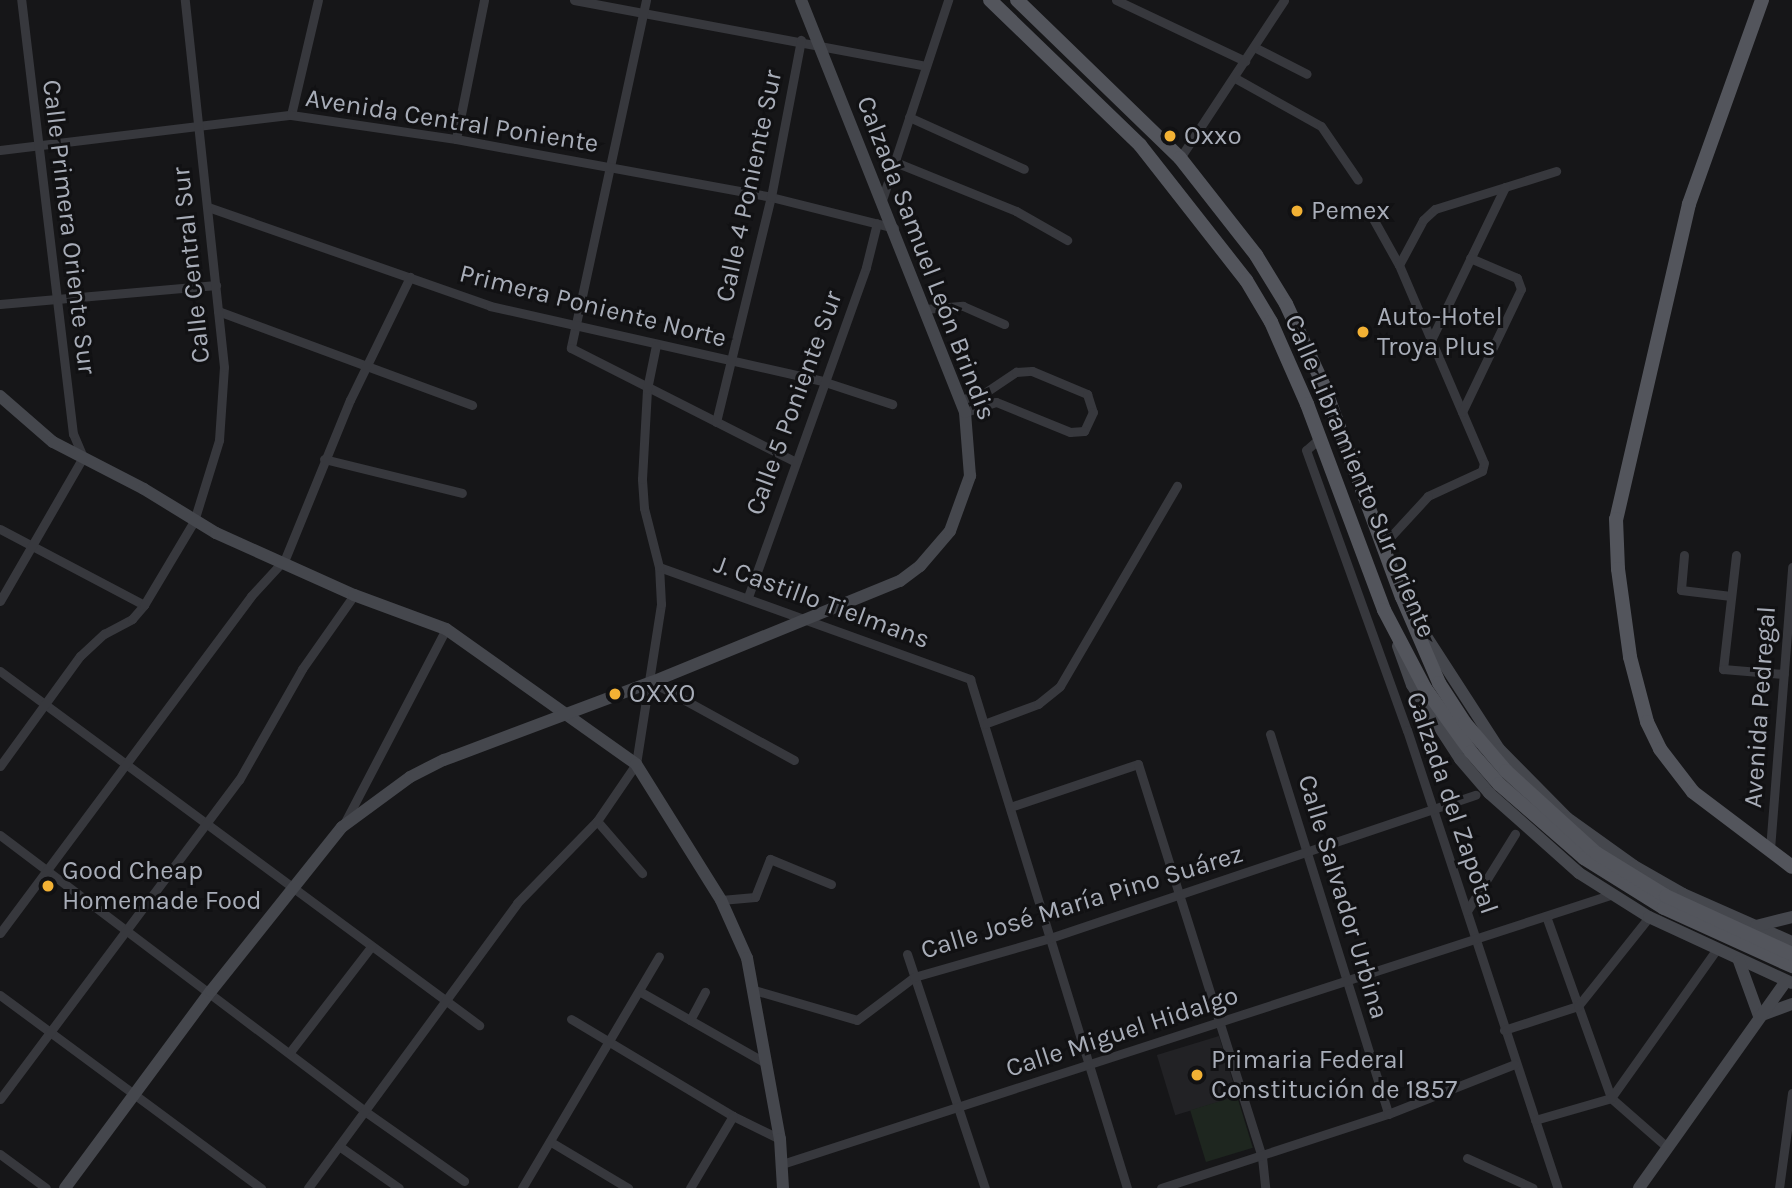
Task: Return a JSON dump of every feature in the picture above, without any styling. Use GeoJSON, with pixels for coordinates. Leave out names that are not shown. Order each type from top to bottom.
{"type":"FeatureCollection","features":[{"type":"Feature","properties":{"kind":"main road","name":"Calle Libramiento Sur Oriente"},"geometry":{"type":"LineString","coordinates":[[990,0],[1140,145],[1213,234],[1271,322],[1320,438],[1384,610],[1425,688],[1471,752],[1546,827],[1584,858],[1664,908],[1790,976]]}},
{"type":"Feature","properties":{"kind":"main road","name":"Calle Libramiento Sur Oriente"},"geometry":{"type":"LineString","coordinates":[[1017,0],[1180,158],[1256,255],[1286,304],[1323,384],[1402,597],[1439,683],[1465,723],[1559,824],[1666,897],[1792,954]]}},
{"type":"Feature","properties":{"kind":"main road"},"geometry":{"type":"LineString","coordinates":[[1762,0],[1689,204],[1616,519],[1618,569],[1630,657],[1652,731],[1675,774],[1693,792],[1792,867]]}},
{"type":"Feature","properties":{"kind":"street","name":"Calle Primera Oriente Sur"},"geometry":{"type":"LineString","coordinates":[[21,0],[36,145],[73,434],[83,457]]}},
{"type":"Feature","properties":{"kind":"street","name":"Calle Central Sur"},"geometry":{"type":"LineString","coordinates":[[0,766],[80,656],[104,634],[132,619],[144,605],[194,521],[219,440],[223,407],[216,285],[185,0]]}},
{"type":"Feature","properties":{"kind":"street"},"geometry":{"type":"LineString","coordinates":[[291,115],[318,0]]}},
{"type":"Feature","properties":{"kind":"street"},"geometry":{"type":"LineString","coordinates":[[456,139],[484,0]]}},
{"type":"Feature","properties":{"kind":"street"},"geometry":{"type":"LineString","coordinates":[[574,0],[819,43],[926,66]]}},
{"type":"Feature","properties":{"kind":"street"},"geometry":{"type":"LineString","coordinates":[[646,0],[571,348],[794,461]]}},
{"type":"Feature","properties":{"kind":"street","name":"Calzada Samuel León Brindis"},"geometry":{"type":"LineString","coordinates":[[65,1188],[211,991],[342,827],[410,777],[566,711],[652,682],[900,580],[920,566],[950,531],[970,476],[965,412],[801,0]]}},
{"type":"Feature","properties":{"kind":"street"},"geometry":{"type":"LineString","coordinates":[[882,200],[948,0]]}},
{"type":"Feature","properties":{"kind":"street"},"geometry":{"type":"LineString","coordinates":[[1116,0],[1244,61]]}},
{"type":"Feature","properties":{"kind":"street"},"geometry":{"type":"LineString","coordinates":[[1180,158],[1284,0]]}},
{"type":"Feature","properties":{"kind":"street","name":"Calle 4 Poniente Sur"},"geometry":{"type":"LineString","coordinates":[[716,422],[771,197],[801,40]]}},
{"type":"Feature","properties":{"kind":"street"},"geometry":{"type":"LineString","coordinates":[[1254,47],[1307,74]]}},
{"type":"Feature","properties":{"kind":"street"},"geometry":{"type":"LineString","coordinates":[[1235,78],[1321,126],[1358,180]]}},
{"type":"Feature","properties":{"kind":"street","name":"Avenida Central Poniente"},"geometry":{"type":"LineString","coordinates":[[0,150],[197,123],[291,115],[456,139],[771,197],[894,228]]}},
{"type":"Feature","properties":{"kind":"street"},"geometry":{"type":"LineString","coordinates":[[909,117],[1024,169]]}},
{"type":"Feature","properties":{"kind":"street"},"geometry":{"type":"LineString","coordinates":[[895,162],[1016,211],[1067,240]]}},
{"type":"Feature","properties":{"kind":"street"},"geometry":{"type":"LineString","coordinates":[[1399,265],[1423,220],[1435,209],[1556,171]]}},
{"type":"Feature","properties":{"kind":"street"},"geometry":{"type":"LineString","coordinates":[[1431,340],[1504,187]]}},
{"type":"Feature","properties":{"kind":"street","name":"Primera Poniente Norte"},"geometry":{"type":"LineString","coordinates":[[208,207],[490,306],[822,381],[892,404]]}},
{"type":"Feature","properties":{"kind":"street"},"geometry":{"type":"LineString","coordinates":[[1371,215],[1399,265],[1484,467],[1428,496],[1383,545]]}},
{"type":"Feature","properties":{"kind":"street","name":"Calle 5 Poniente Sur"},"geometry":{"type":"LineString","coordinates":[[748,597],[822,381],[866,267],[877,223]]}},
{"type":"Feature","properties":{"kind":"street"},"geometry":{"type":"LineString","coordinates":[[1462,412],[1521,283],[1470,258]]}},
{"type":"Feature","properties":{"kind":"street"},"geometry":{"type":"LineString","coordinates":[[0,933],[279,562],[285,559],[324,459],[410,276]]}},
{"type":"Feature","properties":{"kind":"street"},"geometry":{"type":"LineString","coordinates":[[0,304],[57,295],[216,285]]}},
{"type":"Feature","properties":{"kind":"street"},"geometry":{"type":"LineString","coordinates":[[925,309],[963,306],[1004,324]]}},
{"type":"Feature","properties":{"kind":"street"},"geometry":{"type":"LineString","coordinates":[[218,311],[472,405]]}},
{"type":"Feature","properties":{"kind":"street"},"geometry":{"type":"LineString","coordinates":[[308,1188],[517,903],[597,821],[636,764],[661,617],[659,567],[642,479],[647,388],[656,345]]}},
{"type":"Feature","properties":{"kind":"street"},"geometry":{"type":"LineString","coordinates":[[959,400],[984,394],[1016,372],[1032,371],[1087,394],[1093,412],[1084,430],[1070,432],[996,402],[965,412]]}},
{"type":"Feature","properties":{"kind":"street"},"geometry":{"type":"LineString","coordinates":[[0,396],[53,442],[194,521],[354,596],[446,629],[566,711],[636,764],[721,900],[739,937],[754,990],[780,1139],[783,1188]]}},
{"type":"Feature","properties":{"kind":"street","name":"Calzada del Zapotal"},"geometry":{"type":"LineString","coordinates":[[1320,438],[1306,450],[1433,811],[1558,1188]]}},
{"type":"Feature","properties":{"kind":"street"},"geometry":{"type":"LineString","coordinates":[[1,597],[34,550],[83,457]]}},
{"type":"Feature","properties":{"kind":"street"},"geometry":{"type":"LineString","coordinates":[[324,459],[462,493]]}},
{"type":"Feature","properties":{"kind":"street"},"geometry":{"type":"LineString","coordinates":[[1315,477],[1332,470]]}},
{"type":"Feature","properties":{"kind":"street"},"geometry":{"type":"LineString","coordinates":[[1127,1188],[984,724],[1038,704],[1060,686],[1177,486]]}},
{"type":"Feature","properties":{"kind":"street"},"geometry":{"type":"LineString","coordinates":[[0,529],[34,550],[144,605]]}},
{"type":"Feature","properties":{"kind":"street"},"geometry":{"type":"LineString","coordinates":[[1684,555],[1681,590],[1731,596]]}},
{"type":"Feature","properties":{"kind":"street"},"geometry":{"type":"LineString","coordinates":[[1735,555],[1723,669],[1784,674]]}},
{"type":"Feature","properties":{"kind":"street","name":"J. Castillo Tielmans"},"geometry":{"type":"LineString","coordinates":[[659,567],[970,679],[984,724]]}},
{"type":"Feature","properties":{"kind":"street","name":"Avenida Pedregal"},"geometry":{"type":"LineString","coordinates":[[1770,849],[1792,567]]}},
{"type":"Feature","properties":{"kind":"street"},"geometry":{"type":"LineString","coordinates":[[0,1099],[239,780],[302,669],[354,596]]}},
{"type":"Feature","properties":{"kind":"street"},"geometry":{"type":"LineString","coordinates":[[1402,597],[1499,749],[1567,818],[1634,866],[1792,942]]}},
{"type":"Feature","properties":{"kind":"street"},"geometry":{"type":"LineString","coordinates":[[1384,610],[1412,685],[1460,760],[1538,838],[1610,895],[1649,917],[1739,961],[1790,976],[1639,1188]]}},
{"type":"Feature","properties":{"kind":"street"},"geometry":{"type":"LineString","coordinates":[[342,827],[446,629]]}},
{"type":"Feature","properties":{"kind":"street"},"geometry":{"type":"LineString","coordinates":[[0,671],[125,768],[479,1025]]}},
{"type":"Feature","properties":{"kind":"street"},"geometry":{"type":"LineString","coordinates":[[652,682],[794,760]]}},
{"type":"Feature","properties":{"kind":"street","name":"Calle Salvador Urbina"},"geometry":{"type":"LineString","coordinates":[[1270,734],[1388,1114]]}},
{"type":"Feature","properties":{"kind":"street"},"geometry":{"type":"LineString","coordinates":[[1010,807],[1138,764],[1262,1157],[1265,1188]]}},
{"type":"Feature","properties":{"kind":"street","name":"Calle José María Pino Suárez"},"geometry":{"type":"LineString","coordinates":[[754,990],[857,1020],[914,977],[1050,938],[1476,795]]}},
{"type":"Feature","properties":{"kind":"street"},"geometry":{"type":"LineString","coordinates":[[597,821],[642,873]]}},
{"type":"Feature","properties":{"kind":"street"},"geometry":{"type":"LineString","coordinates":[[1467,911],[1515,834]]}},
{"type":"Feature","properties":{"kind":"street"},"geometry":{"type":"LineString","coordinates":[[0,835],[211,991],[366,1112],[464,1181]]}},
{"type":"Feature","properties":{"kind":"street"},"geometry":{"type":"LineString","coordinates":[[721,900],[755,897],[770,859],[831,884]]}},
{"type":"Feature","properties":{"kind":"street","name":"Calle Miguel Hidalgo"},"geometry":{"type":"LineString","coordinates":[[782,1164],[1610,895]]}},
{"type":"Feature","properties":{"kind":"street"},"geometry":{"type":"LineString","coordinates":[[1546,916],[1611,1098],[1667,1146]]}},
{"type":"Feature","properties":{"kind":"street"},"geometry":{"type":"LineString","coordinates":[[1504,1030],[1578,1006],[1649,917]]}},
{"type":"Feature","properties":{"kind":"street"},"geometry":{"type":"LineString","coordinates":[[1754,926],[1792,917]]}},
{"type":"Feature","properties":{"kind":"street"},"geometry":{"type":"LineString","coordinates":[[290,1052],[371,947]]}},
{"type":"Feature","properties":{"kind":"street"},"geometry":{"type":"LineString","coordinates":[[1535,1120],[1611,1098],[1716,950]]}},
{"type":"Feature","properties":{"kind":"street"},"geometry":{"type":"LineString","coordinates":[[907,954],[960,1106],[985,1188]]}},
{"type":"Feature","properties":{"kind":"street"},"geometry":{"type":"LineString","coordinates":[[522,1188],[659,956]]}},
{"type":"Feature","properties":{"kind":"street"},"geometry":{"type":"LineString","coordinates":[[1739,961],[1759,1016]]}},
{"type":"Feature","properties":{"kind":"street"},"geometry":{"type":"LineString","coordinates":[[639,991],[766,1063]]}},
{"type":"Feature","properties":{"kind":"street"},"geometry":{"type":"LineString","coordinates":[[690,1020],[705,992]]}},
{"type":"Feature","properties":{"kind":"street"},"geometry":{"type":"LineString","coordinates":[[0,995],[261,1188]]}},
{"type":"Feature","properties":{"kind":"street"},"geometry":{"type":"LineString","coordinates":[[1759,1016],[1792,1004]]}},
{"type":"Feature","properties":{"kind":"street"},"geometry":{"type":"LineString","coordinates":[[570,1018],[733,1116],[780,1139]]}},
{"type":"Feature","properties":{"kind":"street"},"geometry":{"type":"LineString","coordinates":[[1161,1188],[1388,1114],[1515,1064]]}},
{"type":"Feature","properties":{"kind":"street"},"geometry":{"type":"LineString","coordinates":[[1780,1188],[1792,1093]]}},
{"type":"Feature","properties":{"kind":"street"},"geometry":{"type":"LineString","coordinates":[[690,1188],[733,1116]]}},
{"type":"Feature","properties":{"kind":"street"},"geometry":{"type":"LineString","coordinates":[[551,1142],[628,1188]]}},
{"type":"Feature","properties":{"kind":"street"},"geometry":{"type":"LineString","coordinates":[[339,1146],[399,1188]]}},
{"type":"Feature","properties":{"kind":"street"},"geometry":{"type":"LineString","coordinates":[[0,1154],[46,1188]]}},
{"type":"Feature","properties":{"kind":"street"},"geometry":{"type":"LineString","coordinates":[[1467,1158],[1532,1188]]}},
{"type":"Feature","properties":{"kind":"shaded area","name":"Primaria Federal Constitución de 1857"},"geometry":{"type":"Polygon","coordinates":[[[1219,1036],[1237,1096],[1175,1115],[1157,1055],[1219,1036]]]}},
{"type":"Feature","properties":{"kind":"shaded area"},"geometry":{"type":"Polygon","coordinates":[[[1237,1096],[1253,1148],[1206,1162],[1190,1110],[1237,1096]]]}},
{"type":"Feature","properties":{"kind":"place","name":"Oxxo"},"geometry":{"type":"Point","coordinates":[1170,136]}},
{"type":"Feature","properties":{"kind":"place","name":"Pemex"},"geometry":{"type":"Point","coordinates":[1297,211]}},
{"type":"Feature","properties":{"kind":"place","name":"Auto-Hotel Troya Plus"},"geometry":{"type":"Point","coordinates":[1363,332]}},
{"type":"Feature","properties":{"kind":"place","name":"OXXO"},"geometry":{"type":"Point","coordinates":[615,694]}},
{"type":"Feature","properties":{"kind":"place","name":"Good Cheap Homemade Food"},"geometry":{"type":"Point","coordinates":[48,886]}},
{"type":"Feature","properties":{"kind":"place","name":"Primaria Federal Constitución de 1857"},"geometry":{"type":"Point","coordinates":[1197,1075]}}]}
